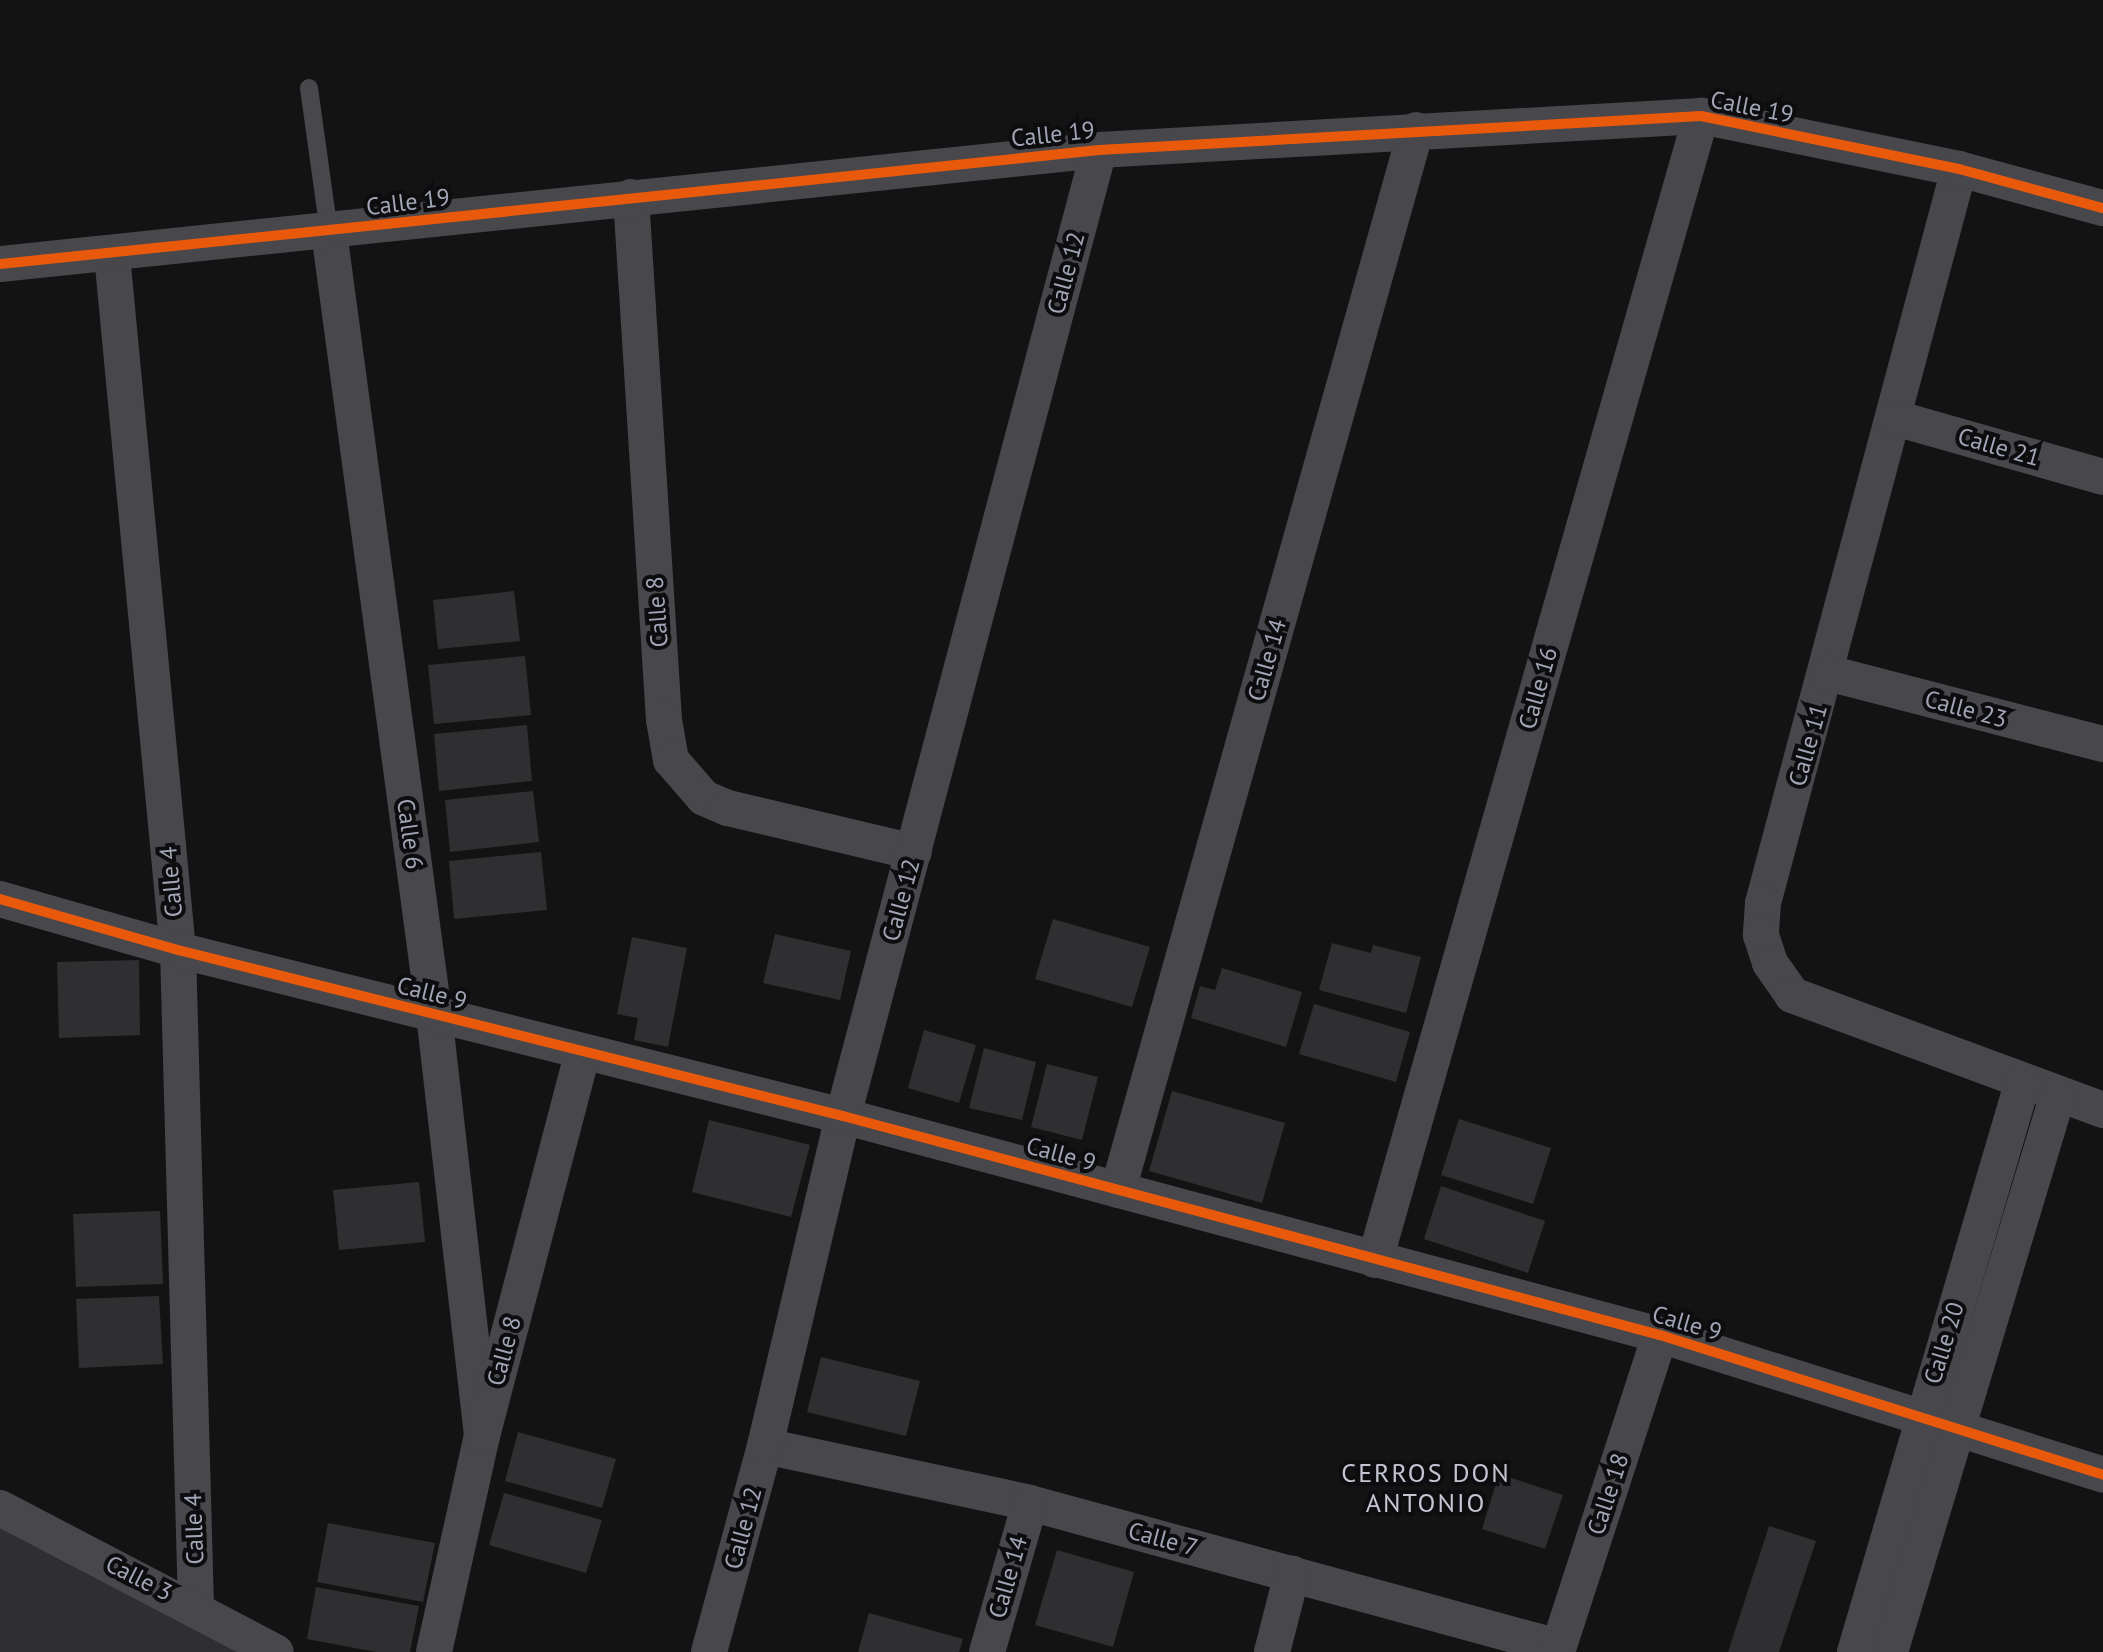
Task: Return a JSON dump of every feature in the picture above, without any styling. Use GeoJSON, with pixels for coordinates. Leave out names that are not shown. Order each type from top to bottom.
{"type":"FeatureCollection","features":[{"type":"Feature","properties":{"kind":"street","name":"Calle 19"},"geometry":{"type":"LineString","coordinates":[[0,264],[112,255],[631,197],[1099,150],[1701,116],[1959,169],[2103,208]]}},
{"type":"Feature","properties":{"kind":"street","name":"Calle 16"},"geometry":{"type":"LineString","coordinates":[[1375,1260],[1701,116]]}},
{"type":"Feature","properties":{"kind":"street","name":"Calle 14"},"geometry":{"type":"LineString","coordinates":[[1118,1190],[1416,130]]}},
{"type":"Feature","properties":{"kind":"street","name":"Calle 12"},"geometry":{"type":"LineString","coordinates":[[709,1652],[765,1446],[843,1116],[1099,150]]}},
{"type":"Feature","properties":{"kind":"street","name":"Calle 11"},"geometry":{"type":"LineString","coordinates":[[1959,169],[1828,673],[1763,903],[1761,935],[1770,963],[1792,995],[2103,1110]]}},
{"type":"Feature","properties":{"kind":"street","name":"Calle 8"},"geometry":{"type":"LineString","coordinates":[[631,197],[671,760],[704,798],[728,808],[914,852]]}},
{"type":"Feature","properties":{"kind":"street","name":"Calle 6"},"geometry":{"type":"LineString","coordinates":[[329,232],[434,1014],[482,1436]]}},
{"type":"Feature","properties":{"kind":"street","name":"Calle 4"},"geometry":{"type":"LineString","coordinates":[[112,255],[178,950],[196,1607]]}},
{"type":"Feature","properties":{"kind":"street","name":"Calle 21"},"geometry":{"type":"LineString","coordinates":[[1895,418],[2103,477]]}},
{"type":"Feature","properties":{"kind":"street","name":"Calle 23"},"geometry":{"type":"LineString","coordinates":[[1828,673],[2103,744]]}},
{"type":"Feature","properties":{"kind":"street","name":"Calle 9"},"geometry":{"type":"LineString","coordinates":[[0,899],[178,950],[843,1116],[1660,1335],[2103,1475]]}},
{"type":"Feature","properties":{"kind":"street","name":"Calle 8"},"geometry":{"type":"LineString","coordinates":[[434,1652],[482,1436],[583,1052]]}},
{"type":"Feature","properties":{"kind":"street","name":"Calle 20"},"geometry":{"type":"LineString","coordinates":[[1890,1652],[1938,1421],[2023,1081]]}},
{"type":"Feature","properties":{"kind":"street","name":"Calle 20"},"geometry":{"type":"LineString","coordinates":[[1855,1652],[2058,1094]]}},
{"type":"Feature","properties":{"kind":"street","name":"Calle 18"},"geometry":{"type":"LineString","coordinates":[[1558,1649],[1660,1335]]}},
{"type":"Feature","properties":{"kind":"street","name":"Calle 7"},"geometry":{"type":"LineString","coordinates":[[765,1446],[1030,1503],[1558,1649]]}},
{"type":"Feature","properties":{"kind":"street","name":"Calle 14"},"geometry":{"type":"LineString","coordinates":[[987,1652],[1030,1503]]}},
{"type":"Feature","properties":{"kind":"street","name":"Calle 3"},"geometry":{"type":"LineString","coordinates":[[0,1508],[196,1607],[276,1652]]}},
{"type":"Feature","properties":{"kind":"street"},"geometry":{"type":"LineString","coordinates":[[1272,1652],[1292,1574]]}},
{"type":"Feature","properties":{"kind":"lane"},"geometry":{"type":"LineString","coordinates":[[309,88],[329,232]]}},
{"type":"Feature","properties":{"kind":"building"},"geometry":{"type":"Polygon","coordinates":[[[514,591],[520,641],[438,649],[433,600],[514,591]]]}},
{"type":"Feature","properties":{"kind":"building"},"geometry":{"type":"Polygon","coordinates":[[[525,656],[531,715],[434,724],[428,665],[525,656]]]}},
{"type":"Feature","properties":{"kind":"building"},"geometry":{"type":"Polygon","coordinates":[[[527,725],[532,781],[439,791],[434,734],[527,725]]]}},
{"type":"Feature","properties":{"kind":"building"},"geometry":{"type":"Polygon","coordinates":[[[533,791],[539,842],[450,852],[445,800],[533,791]]]}},
{"type":"Feature","properties":{"kind":"building"},"geometry":{"type":"Polygon","coordinates":[[[541,852],[547,910],[454,919],[449,861],[541,852]]]}},
{"type":"Feature","properties":{"kind":"building"},"geometry":{"type":"Polygon","coordinates":[[[1053,919],[1150,947],[1132,1007],[1035,979],[1053,919]]]}},
{"type":"Feature","properties":{"kind":"building"},"geometry":{"type":"Polygon","coordinates":[[[775,934],[851,951],[840,1000],[763,983],[775,934]]]}},
{"type":"Feature","properties":{"kind":"building"},"geometry":{"type":"Polygon","coordinates":[[[632,937],[687,948],[668,1047],[634,1040],[638,1018],[617,1014],[632,937]]]}},
{"type":"Feature","properties":{"kind":"building"},"geometry":{"type":"Polygon","coordinates":[[[1332,943],[1371,953],[1373,945],[1421,957],[1406,1013],[1319,990],[1332,943]]]}},
{"type":"Feature","properties":{"kind":"building"},"geometry":{"type":"Polygon","coordinates":[[[139,960],[140,1035],[59,1038],[57,962],[139,960]]]}},
{"type":"Feature","properties":{"kind":"building"},"geometry":{"type":"Polygon","coordinates":[[[1222,968],[1302,992],[1286,1047],[1191,1018],[1200,986],[1215,990],[1222,968]]]}},
{"type":"Feature","properties":{"kind":"building"},"geometry":{"type":"Polygon","coordinates":[[[1314,1004],[1410,1032],[1396,1082],[1299,1054],[1314,1004]]]}},
{"type":"Feature","properties":{"kind":"building"},"geometry":{"type":"Polygon","coordinates":[[[924,1030],[976,1045],[959,1103],[908,1088],[924,1030]]]}},
{"type":"Feature","properties":{"kind":"building"},"geometry":{"type":"Polygon","coordinates":[[[984,1048],[1036,1062],[1022,1120],[969,1108],[984,1048]]]}},
{"type":"Feature","properties":{"kind":"building"},"geometry":{"type":"Polygon","coordinates":[[[1047,1064],[1098,1077],[1082,1140],[1031,1127],[1047,1064]]]}},
{"type":"Feature","properties":{"kind":"building"},"geometry":{"type":"Polygon","coordinates":[[[1172,1091],[1285,1123],[1262,1203],[1149,1171],[1172,1091]]]}},
{"type":"Feature","properties":{"kind":"building"},"geometry":{"type":"Polygon","coordinates":[[[1459,1119],[1551,1148],[1533,1204],[1441,1175],[1459,1119]]]}},
{"type":"Feature","properties":{"kind":"building"},"geometry":{"type":"Polygon","coordinates":[[[709,1120],[810,1145],[791,1217],[692,1192],[709,1120]]]}},
{"type":"Feature","properties":{"kind":"building"},"geometry":{"type":"Polygon","coordinates":[[[419,1182],[425,1242],[339,1250],[333,1190],[419,1182]]]}},
{"type":"Feature","properties":{"kind":"building"},"geometry":{"type":"Polygon","coordinates":[[[1441,1186],[1545,1221],[1528,1273],[1424,1239],[1441,1186]]]}},
{"type":"Feature","properties":{"kind":"building"},"geometry":{"type":"Polygon","coordinates":[[[160,1211],[163,1284],[76,1287],[73,1214],[160,1211]]]}},
{"type":"Feature","properties":{"kind":"building"},"geometry":{"type":"Polygon","coordinates":[[[159,1296],[163,1364],[79,1368],[76,1299],[159,1296]]]}},
{"type":"Feature","properties":{"kind":"building"},"geometry":{"type":"Polygon","coordinates":[[[821,1357],[920,1381],[906,1436],[807,1412],[821,1357]]]}},
{"type":"Feature","properties":{"kind":"building"},"geometry":{"type":"Polygon","coordinates":[[[518,1432],[616,1459],[602,1508],[505,1481],[518,1432]]]}},
{"type":"Feature","properties":{"kind":"building"},"geometry":{"type":"Polygon","coordinates":[[[1499,1474],[1563,1495],[1545,1549],[1482,1529],[1499,1474]]]}},
{"type":"Feature","properties":{"kind":"building"},"geometry":{"type":"Polygon","coordinates":[[[504,1493],[602,1520],[586,1573],[489,1545],[504,1493]]]}},
{"type":"Feature","properties":{"kind":"building"},"geometry":{"type":"Polygon","coordinates":[[[0,1520],[239,1652],[0,1652],[0,1520]]]}},
{"type":"Feature","properties":{"kind":"building"},"geometry":{"type":"Polygon","coordinates":[[[328,1523],[435,1543],[423,1602],[317,1582],[328,1523]]]}},
{"type":"Feature","properties":{"kind":"building"},"geometry":{"type":"Polygon","coordinates":[[[1769,1526],[1816,1541],[1779,1652],[1728,1652],[1769,1526]]]}},
{"type":"Feature","properties":{"kind":"building"},"geometry":{"type":"Polygon","coordinates":[[[1057,1550],[1134,1572],[1113,1647],[1035,1625],[1057,1550]]]}},
{"type":"Feature","properties":{"kind":"building"},"geometry":{"type":"Polygon","coordinates":[[[316,1587],[419,1606],[410,1652],[376,1652],[307,1639],[316,1587]]]}},
{"type":"Feature","properties":{"kind":"building"},"geometry":{"type":"Polygon","coordinates":[[[869,1613],[963,1639],[959,1652],[858,1652],[869,1613]]]}},
{"type":"Feature","properties":{"kind":"cycle path"},"geometry":{"type":"LineString","coordinates":[[0,264],[1099,150],[1701,116],[1959,169],[2103,208]]}},
{"type":"Feature","properties":{"kind":"cycle path"},"geometry":{"type":"LineString","coordinates":[[0,899],[178,950],[843,1116],[1660,1335],[2103,1475]]}},
{"type":"Feature","properties":{"kind":"district","name":"CERROS DON ANTONIO"},"geometry":{"type":"Point","coordinates":[1426,1488]}}]}
